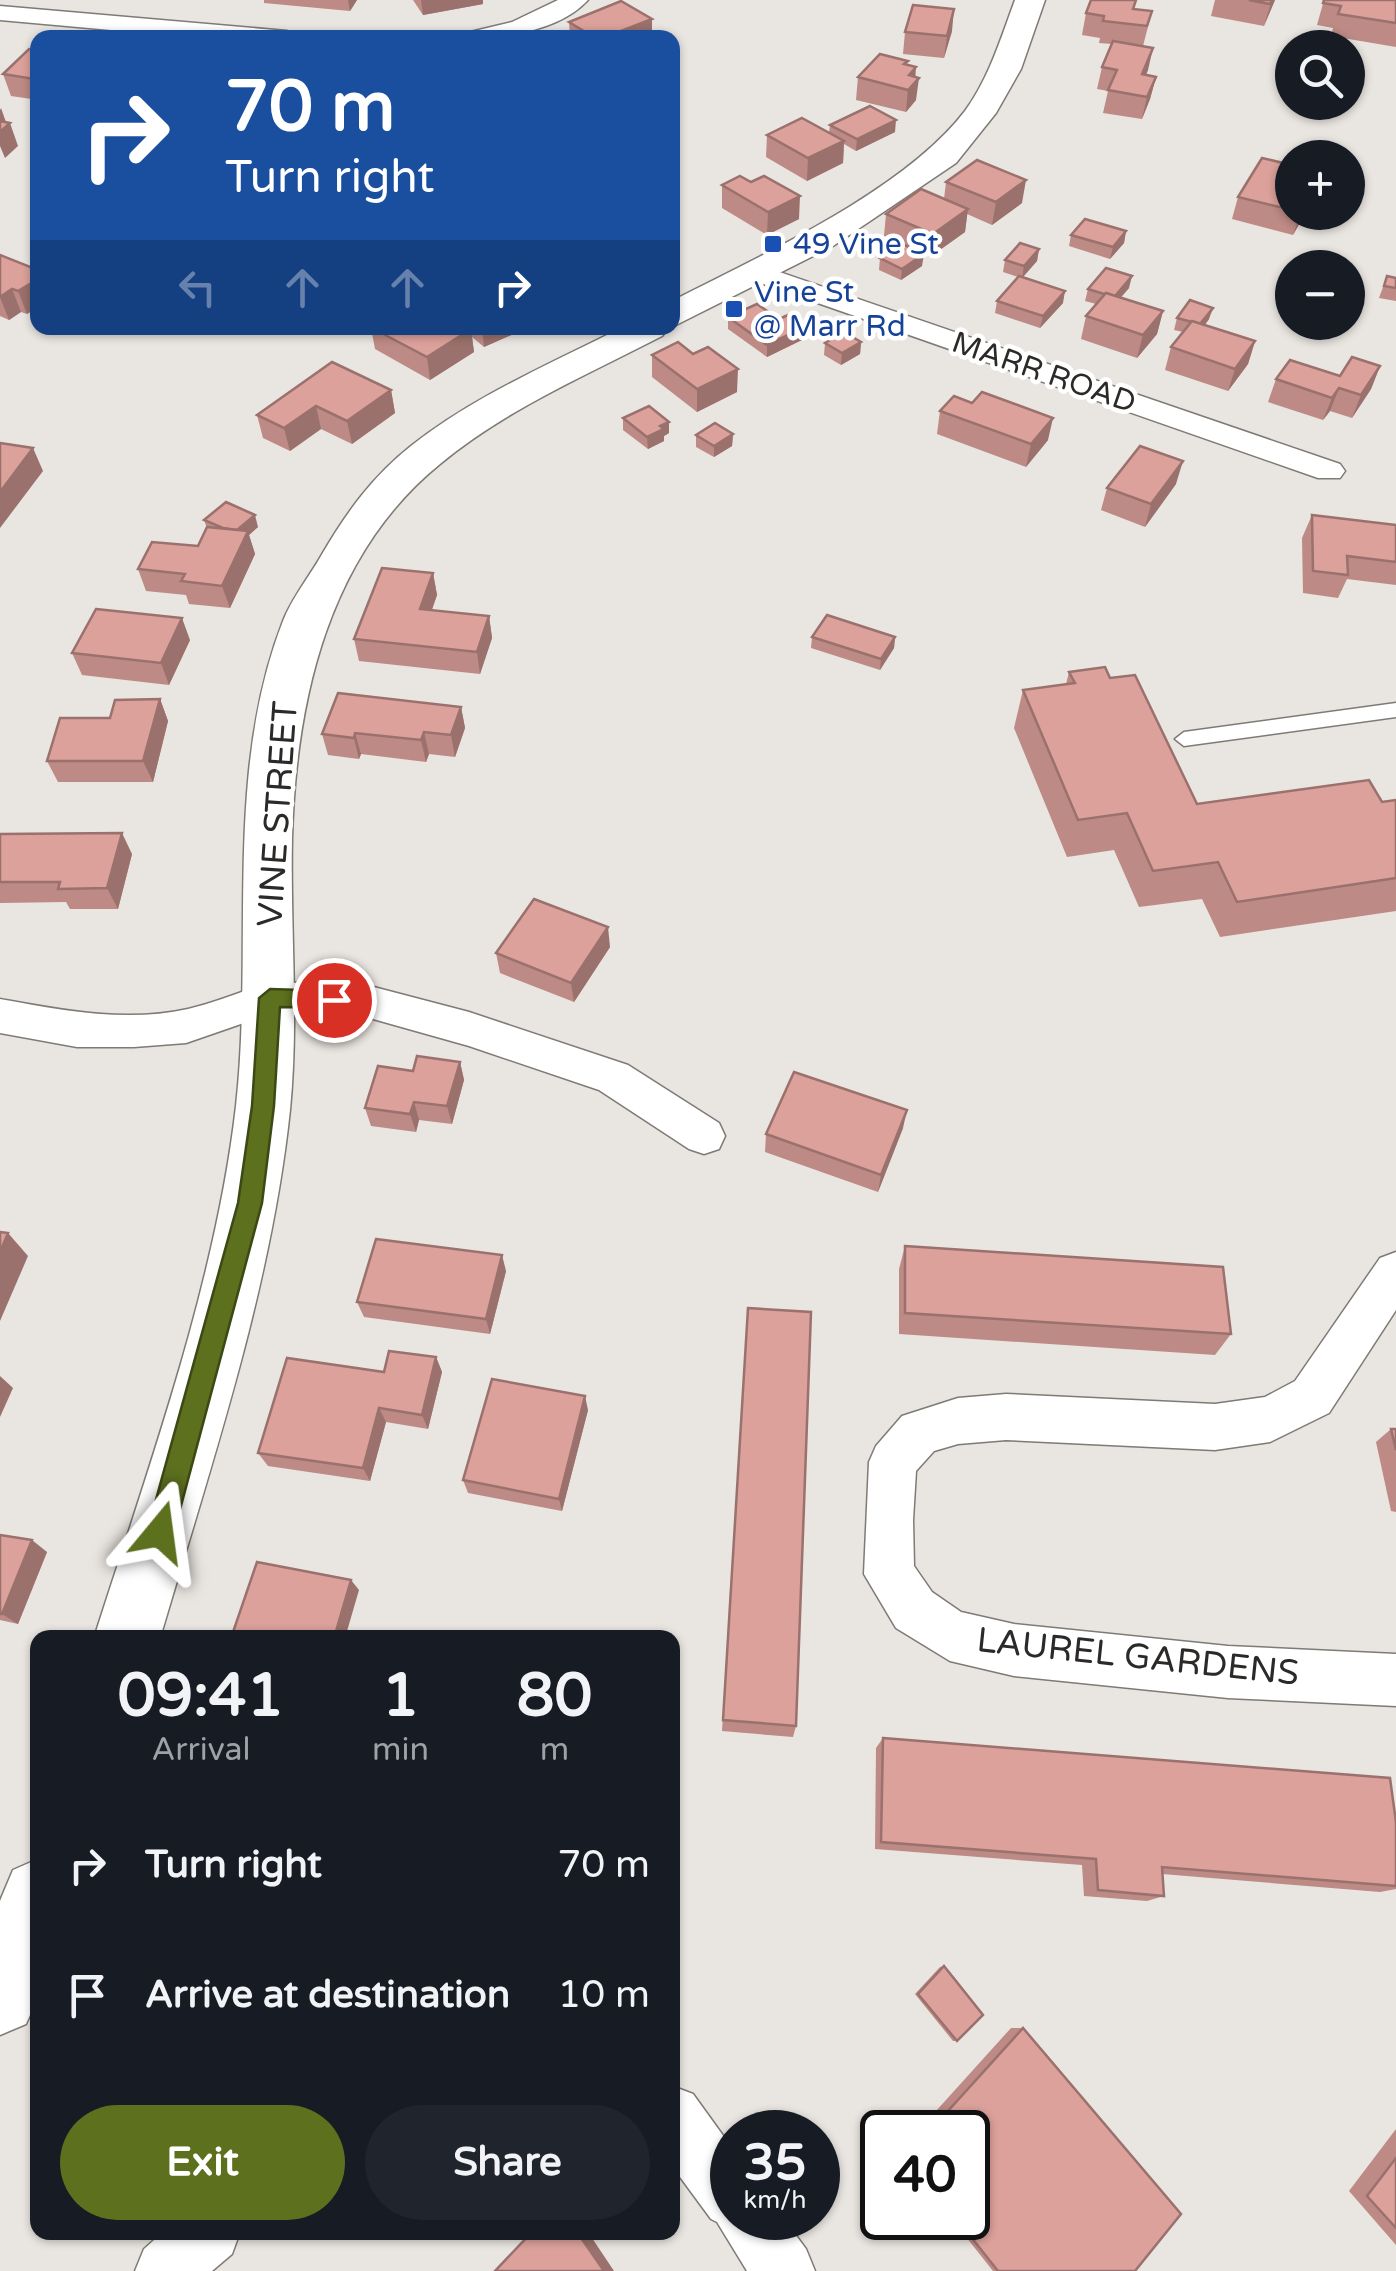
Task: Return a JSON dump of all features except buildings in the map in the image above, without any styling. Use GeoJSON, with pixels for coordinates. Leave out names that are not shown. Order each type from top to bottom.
{"type":"FeatureCollection","features":[{"type":"Feature","properties":{"kind":"street"},"geometry":{"type":"LineString","coordinates":[[511,30],[576,0]]}},
{"type":"Feature","properties":{"kind":"street"},"geometry":{"type":"LineString","coordinates":[[680,312],[759,273],[884,200],[963,137],[1005,69],[1030,0]]}},
{"type":"Feature","properties":{"kind":"street"},"geometry":{"type":"LineString","coordinates":[[0,14],[194,30]]}},
{"type":"Feature","properties":{"kind":"street"},"geometry":{"type":"LineString","coordinates":[[0,40],[30,16]]}},
{"type":"Feature","properties":{"kind":"street","name":"MARR ROAD"},"geometry":{"type":"LineString","coordinates":[[759,273],[1329,471]]}},
{"type":"Feature","properties":{"kind":"street","name":"VINE STREET"},"geometry":{"type":"LineString","coordinates":[[129,1630],[192,1426],[250,1203],[263,1106],[270,998],[268,838],[282,697],[306,618],[348,542],[392,483],[460,428],[636,335]]}},
{"type":"Feature","properties":{"kind":"street"},"geometry":{"type":"LineString","coordinates":[[0,1016],[77,1030],[134,1030],[186,1026],[270,998],[366,1001],[469,1029],[613,1077],[704,1136]]}},
{"type":"Feature","properties":{"kind":"street","name":"LAUREL GARDENS"},"geometry":{"type":"LineString","coordinates":[[1396,1272],[1312,1397],[1270,1419],[1215,1427],[1006,1417],[958,1421],[918,1432],[894,1462],[888,1520],[889,1574],[914,1610],[950,1635],[1014,1650],[1228,1672],[1396,1680]]}},
{"type":"Feature","properties":{"kind":"street"},"geometry":{"type":"LineString","coordinates":[[0,1998],[30,1916]]}},
{"type":"Feature","properties":{"kind":"street"},"geometry":{"type":"LineString","coordinates":[[680,2126],[710,2168]]}},
{"type":"Feature","properties":{"kind":"street"},"geometry":{"type":"LineString","coordinates":[[166,2271],[201,2240]]}},
{"type":"Feature","properties":{"kind":"street"},"geometry":{"type":"LineString","coordinates":[[762,2240],[784,2271]]}},
{"type":"Feature","properties":{"kind":"lane"},"geometry":{"type":"LineString","coordinates":[[1184,740],[1396,710]]}},
{"type":"Feature","properties":{"kind":"place","name":"49 Vine St"},"geometry":{"type":"Point","coordinates":[773,244]}},
{"type":"Feature","properties":{"kind":"place","name":"Vine St @ Marr Rd"},"geometry":{"type":"Point","coordinates":[734,309]}},
{"type":"Feature","properties":{"kind":"route"},"geometry":{"type":"LineString","coordinates":[[160,1532],[250,1203],[263,1106],[270,998],[334,1000]]}}]}
